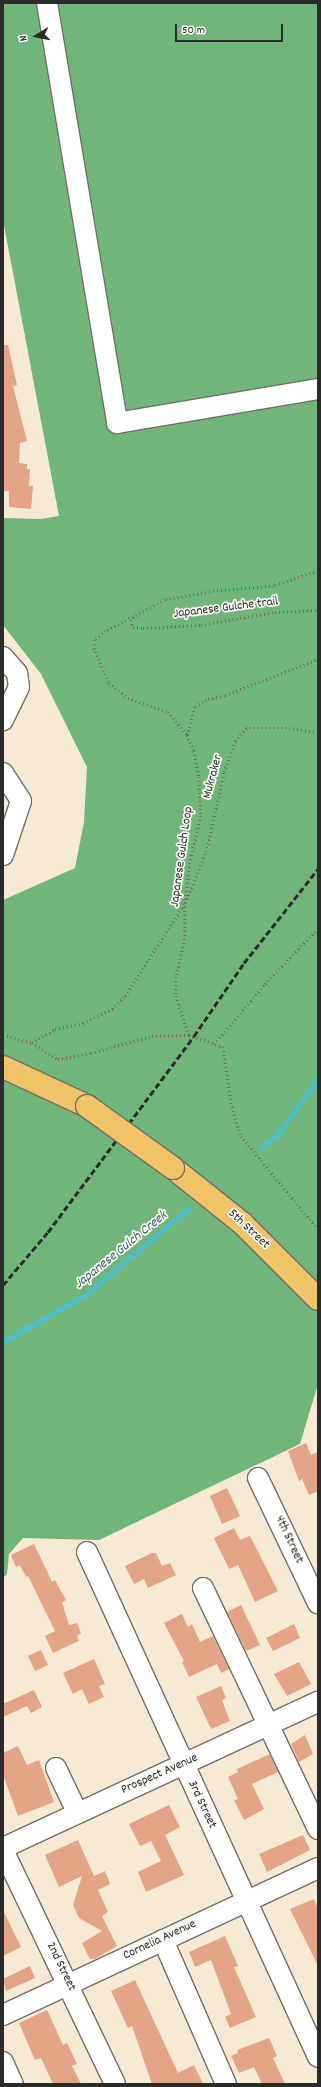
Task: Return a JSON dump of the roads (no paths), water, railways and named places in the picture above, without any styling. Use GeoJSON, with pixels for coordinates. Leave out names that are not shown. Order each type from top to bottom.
{"type":"FeatureCollection","features":[{"type":"Feature","properties":{"kind":"main road","name":"5th Street"},"geometry":{"type":"LineString","coordinates":[[3,1067],[87,1106],[173,1168],[242,1223],[318,1299]]}},
{"type":"Feature","properties":{"kind":"street"},"geometry":{"type":"LineString","coordinates":[[47,3],[117,423],[318,389]]}},
{"type":"Feature","properties":{"kind":"street"},"geometry":{"type":"LineString","coordinates":[[3,657],[17,673],[19,687],[3,720]]}},
{"type":"Feature","properties":{"kind":"street"},"geometry":{"type":"LineString","coordinates":[[3,773],[21,801],[3,855]]}},
{"type":"Feature","properties":{"kind":"street","name":"4th Street"},"geometry":{"type":"LineString","coordinates":[[258,1478],[318,1603]]}},
{"type":"Feature","properties":{"kind":"street","name":"3rd Street"},"geometry":{"type":"LineString","coordinates":[[87,1552],[153,1722],[182,1764],[318,2057]]}},
{"type":"Feature","properties":{"kind":"street"},"geometry":{"type":"LineString","coordinates":[[203,1588],[318,1829]]}},
{"type":"Feature","properties":{"kind":"street","name":"Prospect Avenue"},"geometry":{"type":"LineString","coordinates":[[3,1851],[77,1812],[318,1702]]}},
{"type":"Feature","properties":{"kind":"street"},"geometry":{"type":"LineString","coordinates":[[56,1768],[77,1812]]}},
{"type":"Feature","properties":{"kind":"street","name":"2nd Street"},"geometry":{"type":"LineString","coordinates":[[3,1851],[69,1985],[115,2084]]}},
{"type":"Feature","properties":{"kind":"street","name":"Cornelia Avenue"},"geometry":{"type":"LineString","coordinates":[[3,2015],[318,1868]]}},
{"type":"Feature","properties":{"kind":"street"},"geometry":{"type":"LineString","coordinates":[[163,1940],[226,2084]]}},
{"type":"Feature","properties":{"kind":"street"},"geometry":{"type":"LineString","coordinates":[[3,2062],[12,2084]]}},
{"type":"Feature","properties":{"kind":"waterway","name":"Japanese Gulch Creek"},"geometry":{"type":"LineString","coordinates":[[261,1148],[278,1134],[318,1079]]}},
{"type":"Feature","properties":{"kind":"waterway","name":"Japanese Gulch Creek"},"geometry":{"type":"LineString","coordinates":[[3,1342],[87,1294],[189,1208]]}},
{"type":"Feature","properties":{"kind":"railway"},"geometry":{"type":"LineString","coordinates":[[3,1285],[48,1232],[194,1036],[244,963],[318,869]]}}]}
